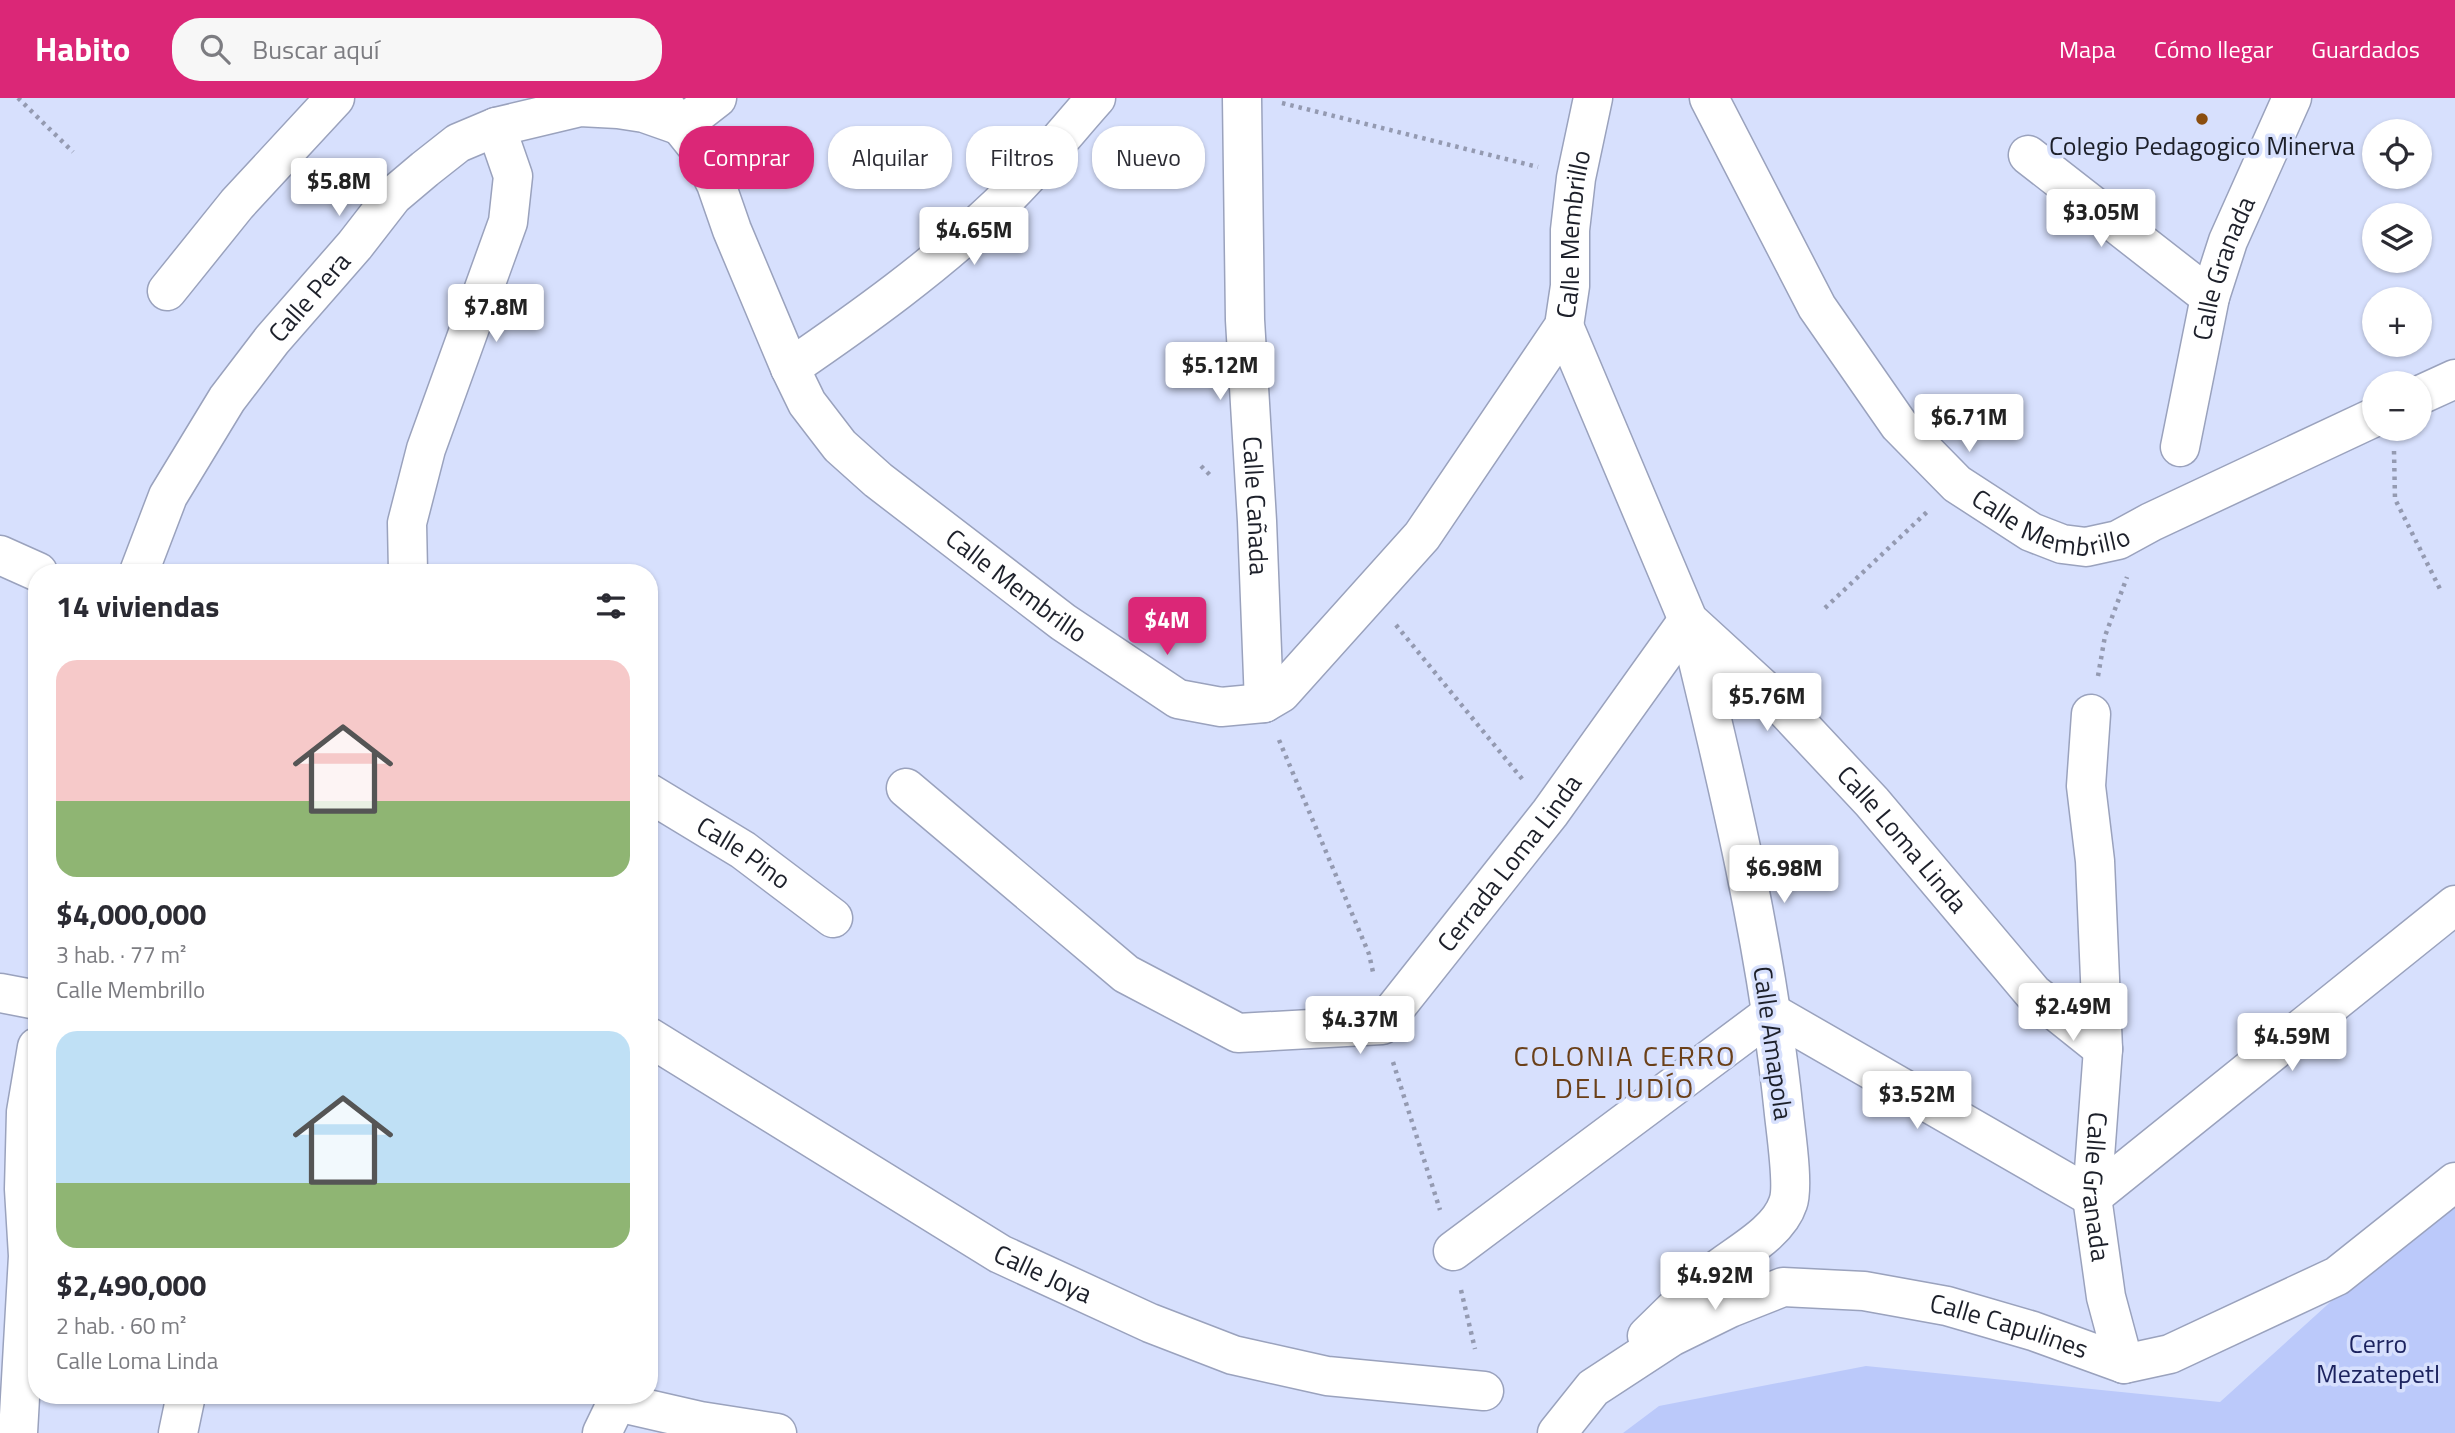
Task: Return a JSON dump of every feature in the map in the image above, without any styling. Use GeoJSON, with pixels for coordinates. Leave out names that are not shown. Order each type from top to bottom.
{"type":"FeatureCollection","features":[{"type":"Feature","properties":{"kind":"street"},"geometry":{"type":"LineString","coordinates":[[167,291],[237,204],[335,98]]}},
{"type":"Feature","properties":{"kind":"street"},"geometry":{"type":"LineString","coordinates":[[669,112],[717,98]]}},
{"type":"Feature","properties":{"kind":"street"},"geometry":{"type":"LineString","coordinates":[[790,368],[872,311],[979,223],[1000,204],[1096,98]]}},
{"type":"Feature","properties":{"kind":"street","name":"Calle Membrillo"},"geometry":{"type":"LineString","coordinates":[[669,112],[698,148],[716,184],[732,230],[807,403],[840,446],[888,488],[1063,622],[1129,668],[1178,699],[1221,707],[1264,703],[1281,693],[1371,595],[1422,536],[1564,326],[1570,286],[1570,230],[1576,178],[1593,98]]}},
{"type":"Feature","properties":{"kind":"street","name":"Calle Membrillo"},"geometry":{"type":"LineString","coordinates":[[1709,98],[1817,307],[1899,425],[1957,484],[2031,531],[2062,544],[2086,547],[2118,540],[2151,522],[2362,438]]}},
{"type":"Feature","properties":{"kind":"street","name":"Calle Granada"},"geometry":{"type":"LineString","coordinates":[[2180,447],[2210,297],[2228,241],[2292,98]]}},
{"type":"Feature","properties":{"kind":"street","name":"Calle Cañada"},"geometry":{"type":"LineString","coordinates":[[1258,100],[1245,320],[1264,703]]}},
{"type":"Feature","properties":{"kind":"street","name":"Calle Pera"},"geometry":{"type":"LineString","coordinates":[[142,564],[168,496],[227,400],[272,340],[355,245],[393,196],[458,143],[496,127],[580,107],[644,113],[669,112]]}},
{"type":"Feature","properties":{"kind":"street"},"geometry":{"type":"LineString","coordinates":[[408,564],[407,523],[426,449],[508,222],[513,176],[496,127]]}},
{"type":"Feature","properties":{"kind":"street"},"geometry":{"type":"LineString","coordinates":[[2028,155],[2210,297]]}},
{"type":"Feature","properties":{"kind":"street","name":"Calle Loma Linda"},"geometry":{"type":"LineString","coordinates":[[1564,326],[1624,464],[1665,571],[1688,620],[1783,707],[1863,792],[2034,993],[2103,1049]]}},
{"type":"Feature","properties":{"kind":"street"},"geometry":{"type":"LineString","coordinates":[[2432,390],[2455,379]]}},
{"type":"Feature","properties":{"kind":"street"},"geometry":{"type":"LineString","coordinates":[[0,555],[28,568]]}},
{"type":"Feature","properties":{"kind":"street","name":"Cerrada Loma Linda"},"geometry":{"type":"LineString","coordinates":[[906,788],[1126,974],[1238,1032],[1382,1025],[1550,813],[1688,620]]}},
{"type":"Feature","properties":{"kind":"street","name":"Calle Amapola"},"geometry":{"type":"LineString","coordinates":[[1593,1388],[1712,1275],[1776,1226],[1789,1202],[1788,1159],[1772,1013],[1746,866],[1688,620]]}},
{"type":"Feature","properties":{"kind":"street","name":"Calle Granada"},"geometry":{"type":"LineString","coordinates":[[2091,714],[2086,786],[2095,861],[2103,1049],[2092,1197],[2106,1297],[2123,1364]]}},
{"type":"Feature","properties":{"kind":"street","name":"Calle Pino"},"geometry":{"type":"LineString","coordinates":[[658,798],[743,850],[833,918]]}},
{"type":"Feature","properties":{"kind":"street"},"geometry":{"type":"LineString","coordinates":[[1452,1251],[1772,1013],[2092,1197],[2455,905]]}},
{"type":"Feature","properties":{"kind":"street"},"geometry":{"type":"LineString","coordinates":[[0,993],[28,998]]}},
{"type":"Feature","properties":{"kind":"street","name":"Calle Joya"},"geometry":{"type":"LineString","coordinates":[[658,1043],[1000,1254],[1150,1323],[1233,1355],[1326,1376],[1484,1391]]}},
{"type":"Feature","properties":{"kind":"street"},"geometry":{"type":"LineString","coordinates":[[18,1433],[14,1252],[24,1189],[28,1100]]}},
{"type":"Feature","properties":{"kind":"street","name":"Calle Capulines"},"geometry":{"type":"LineString","coordinates":[[1557,1433],[1593,1388],[1671,1336],[1783,1287],[1864,1291],[1947,1306],[2033,1331],[2123,1364],[2169,1354],[2337,1276],[2455,1182]]}},
{"type":"Feature","properties":{"kind":"street"},"geometry":{"type":"LineString","coordinates":[[612,1410],[777,1433]]}},
{"type":"Feature","properties":{"kind":"path"},"geometry":{"type":"LineString","coordinates":[[18,98],[73,152]]}},
{"type":"Feature","properties":{"kind":"path"},"geometry":{"type":"LineString","coordinates":[[1258,100],[1576,178]]}},
{"type":"Feature","properties":{"kind":"path"},"geometry":{"type":"LineString","coordinates":[[2386,441],[2395,499],[2441,591]]}},
{"type":"Feature","properties":{"kind":"path"},"geometry":{"type":"LineString","coordinates":[[1825,608],[1957,484]]}},
{"type":"Feature","properties":{"kind":"path"},"geometry":{"type":"LineString","coordinates":[[1371,595],[1550,813]]}},
{"type":"Feature","properties":{"kind":"green space","name":"Cerro Mezatepetl"},"geometry":{"type":"Polygon","coordinates":[[[2455,1205],[2455,1433],[1623,1433],[1659,1406],[1866,1366],[2220,1402],[2401,1238],[2455,1205]]]}},
{"type":"Feature","properties":{"kind":"place","name":"Colegio Pedagogico Minerva"},"geometry":{"type":"Point","coordinates":[2202,119]}},
{"type":"Feature","properties":{"kind":"district","name":"COLONIA CERRO DEL JUDÍO"},"geometry":{"type":"Point","coordinates":[1625,1072]}}]}
